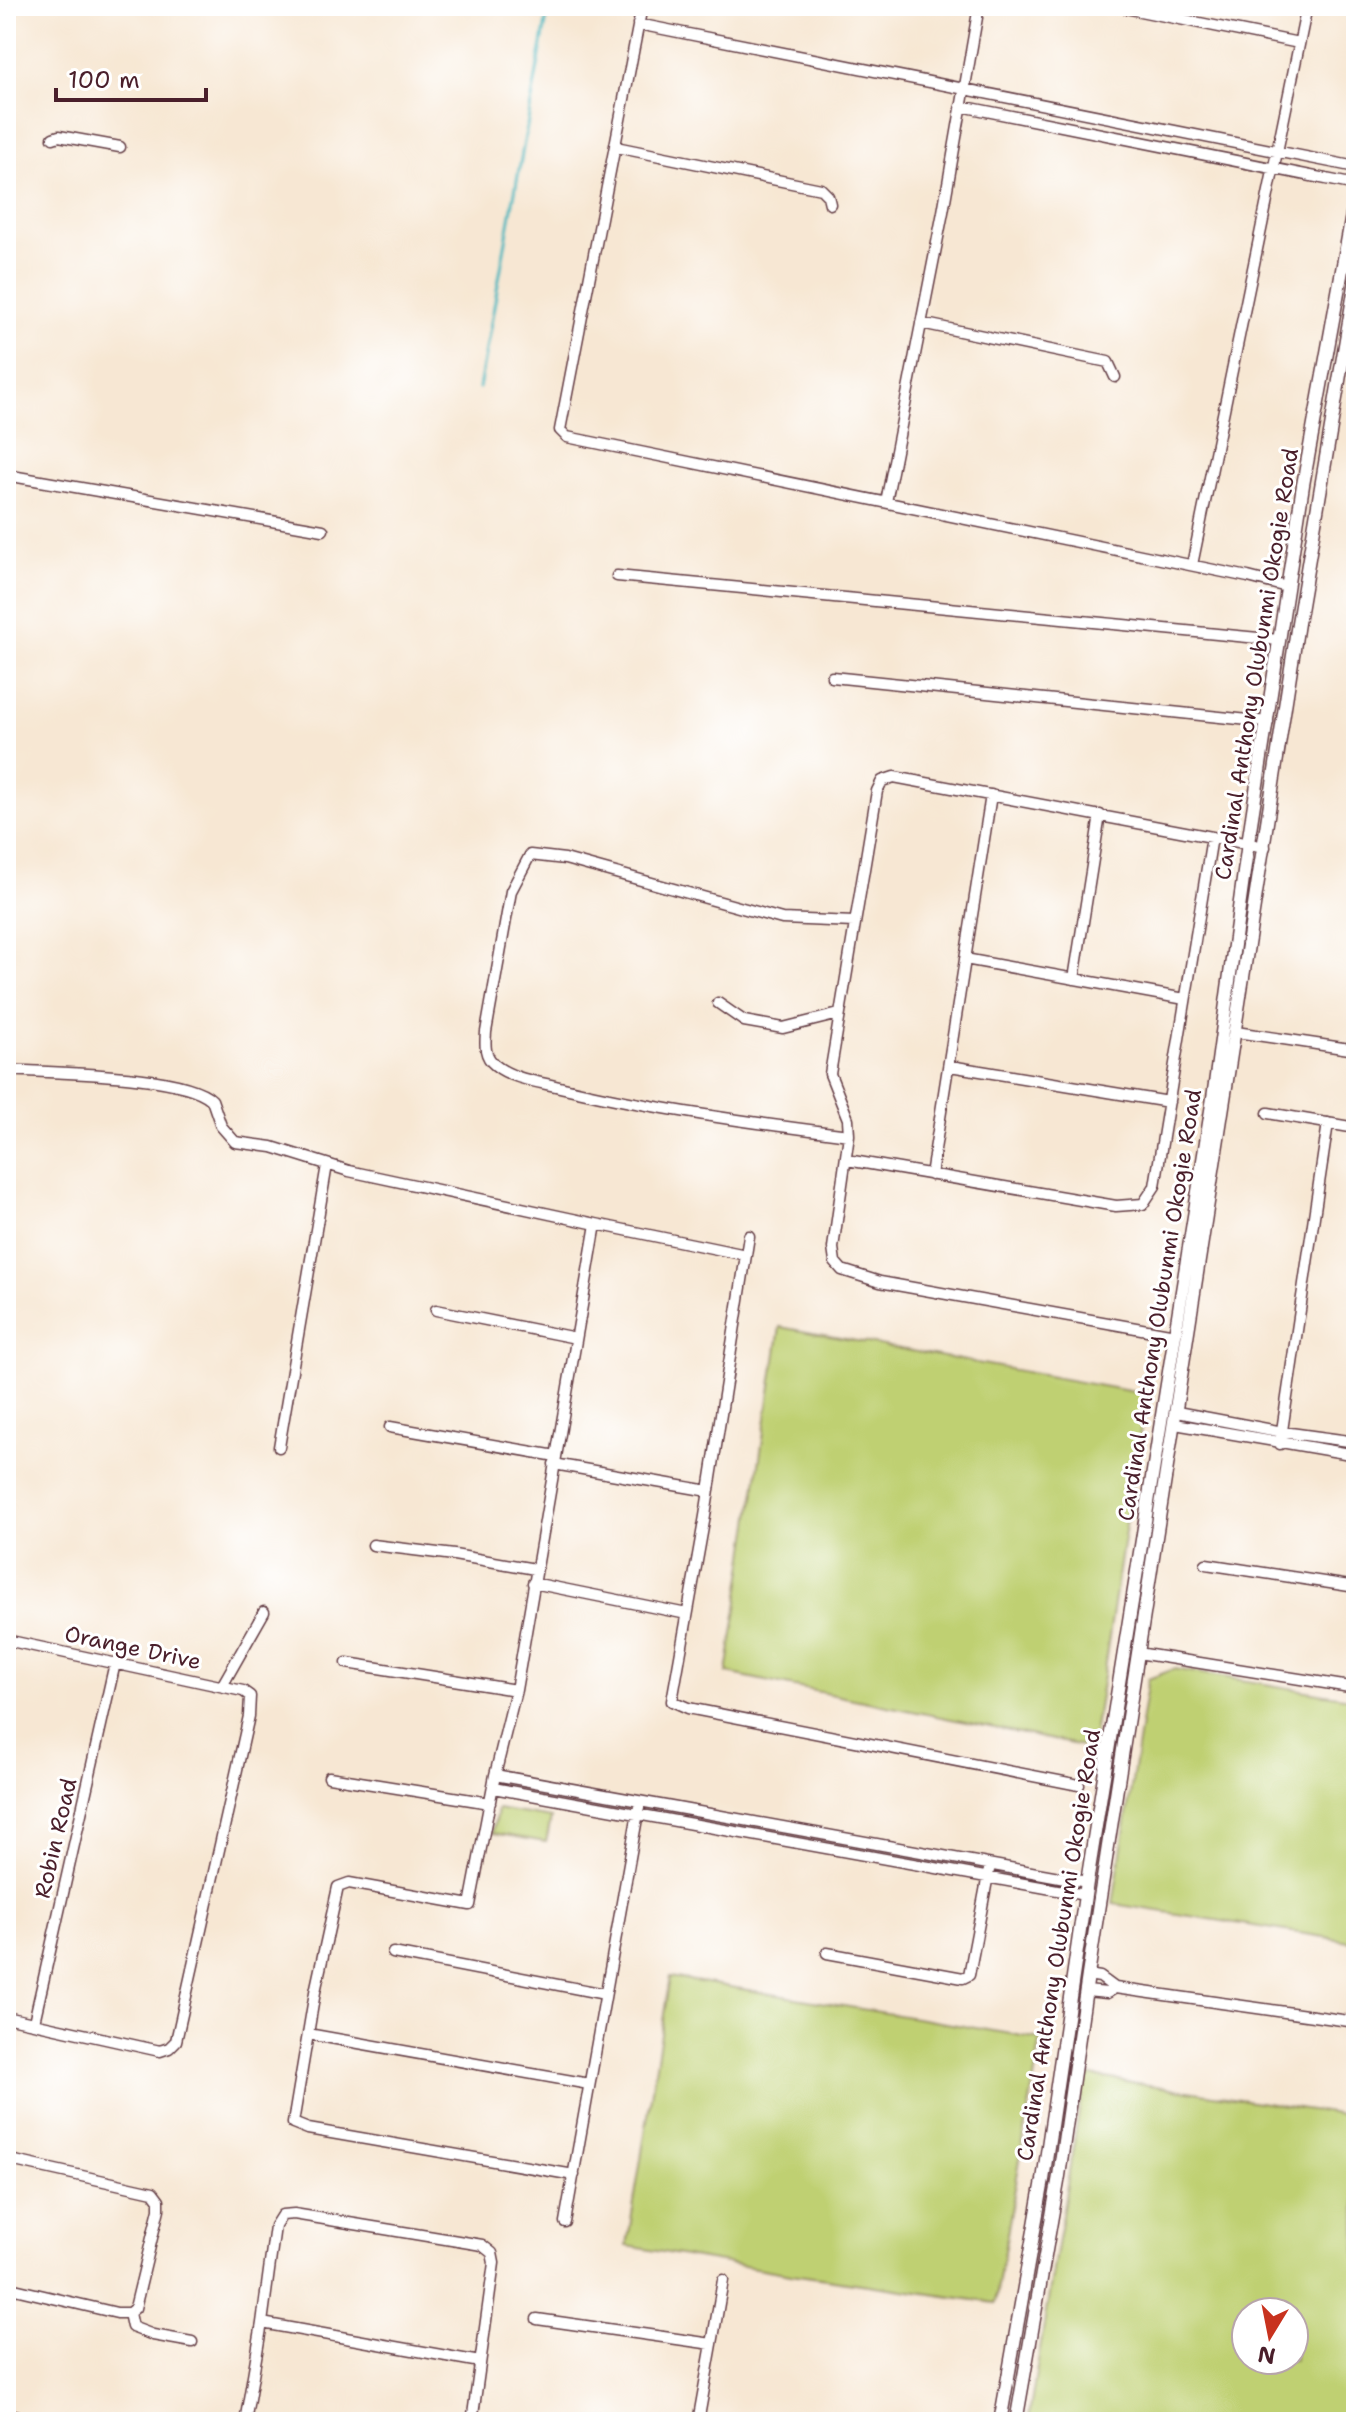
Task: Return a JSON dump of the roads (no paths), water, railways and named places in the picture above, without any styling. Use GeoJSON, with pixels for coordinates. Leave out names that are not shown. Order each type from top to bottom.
{"type":"FeatureCollection","features":[{"type":"Feature","properties":{"kind":"street"},"geometry":{"type":"LineString","coordinates":[[642,6],[560,430],[567,437],[1287,587]]}},
{"type":"Feature","properties":{"kind":"street"},"geometry":{"type":"LineString","coordinates":[[886,502],[979,6]]}},
{"type":"Feature","properties":{"kind":"street"},"geometry":{"type":"LineString","coordinates":[[1115,6],[1299,43]]}},
{"type":"Feature","properties":{"kind":"street"},"geometry":{"type":"LineString","coordinates":[[1192,565],[1307,6]]}},
{"type":"Feature","properties":{"kind":"street"},"geometry":{"type":"LineString","coordinates":[[638,24],[1356,167]]}},
{"type":"Feature","properties":{"kind":"street"},"geometry":{"type":"LineString","coordinates":[[961,106],[1356,185]]}},
{"type":"Feature","properties":{"kind":"street"},"geometry":{"type":"LineString","coordinates":[[53,138],[59,136],[120,147]]}},
{"type":"Feature","properties":{"kind":"street"},"geometry":{"type":"LineString","coordinates":[[616,147],[821,189],[828,196],[830,204]]}},
{"type":"Feature","properties":{"kind":"street","name":"Cardinal Anthony Olubunmi Okogie Road"},"geometry":{"type":"LineString","coordinates":[[1000,2422],[1043,2180],[1086,1888],[1210,1112],[1287,587],[1356,193]]}},
{"type":"Feature","properties":{"kind":"street","name":"Cardinal Anthony Olubunmi Okogie Road"},"geometry":{"type":"LineString","coordinates":[[1016,2422],[1059,2176],[1298,623],[1356,280]]}},
{"type":"Feature","properties":{"kind":"street"},"geometry":{"type":"LineString","coordinates":[[921,323],[1108,362],[1115,377]]}},
{"type":"Feature","properties":{"kind":"street"},"geometry":{"type":"LineString","coordinates":[[6,475],[323,530]]}},
{"type":"Feature","properties":{"kind":"street"},"geometry":{"type":"LineString","coordinates":[[617,576],[1279,640]]}},
{"type":"Feature","properties":{"kind":"street"},"geometry":{"type":"LineString","coordinates":[[832,677],[1268,722]]}},
{"type":"Feature","properties":{"kind":"street"},"geometry":{"type":"LineString","coordinates":[[1175,1335],[880,1282],[842,1270],[835,1262],[833,1248],[849,1135],[848,1119],[830,1074],[877,791],[882,781],[894,777],[1265,847]]}},
{"type":"Feature","properties":{"kind":"street"},"geometry":{"type":"LineString","coordinates":[[931,1175],[991,795]]}},
{"type":"Feature","properties":{"kind":"street"},"geometry":{"type":"LineString","coordinates":[[1074,979],[1100,815]]}},
{"type":"Feature","properties":{"kind":"street"},"geometry":{"type":"LineString","coordinates":[[847,1160],[1116,1206],[1143,1204],[1155,1186],[1212,837]]}},
{"type":"Feature","properties":{"kind":"street"},"geometry":{"type":"LineString","coordinates":[[849,1135],[748,1123],[604,1097],[509,1074],[485,1053],[511,891],[530,855],[565,859],[782,919],[854,922]]}},
{"type":"Feature","properties":{"kind":"street"},"geometry":{"type":"LineString","coordinates":[[965,959],[1185,999]]}},
{"type":"Feature","properties":{"kind":"street"},"geometry":{"type":"LineString","coordinates":[[718,1003],[744,1021],[783,1028],[839,1014]]}},
{"type":"Feature","properties":{"kind":"street"},"geometry":{"type":"LineString","coordinates":[[1236,1032],[1356,1050]]}},
{"type":"Feature","properties":{"kind":"street"},"geometry":{"type":"LineString","coordinates":[[950,1066],[1169,1102]]}},
{"type":"Feature","properties":{"kind":"street"},"geometry":{"type":"LineString","coordinates":[[6,1070],[115,1077],[191,1087],[212,1100],[221,1126],[235,1142],[272,1147],[327,1165],[746,1255]]}},
{"type":"Feature","properties":{"kind":"street"},"geometry":{"type":"LineString","coordinates":[[1268,1113],[1356,1128]]}},
{"type":"Feature","properties":{"kind":"street"},"geometry":{"type":"LineString","coordinates":[[1280,1444],[1328,1123]]}},
{"type":"Feature","properties":{"kind":"street"},"geometry":{"type":"LineString","coordinates":[[279,1447],[327,1165]]}},
{"type":"Feature","properties":{"kind":"street"},"geometry":{"type":"LineString","coordinates":[[574,2175],[308,2129],[293,2123],[333,1898],[338,1887],[349,1883],[470,1905],[495,1775],[516,1690],[596,1224]]}},
{"type":"Feature","properties":{"kind":"street"},"geometry":{"type":"LineString","coordinates":[[749,1236],[672,1701],[688,1708],[1079,1785]]}},
{"type":"Feature","properties":{"kind":"street"},"geometry":{"type":"LineString","coordinates":[[436,1310],[576,1338]]}},
{"type":"Feature","properties":{"kind":"street"},"geometry":{"type":"LineString","coordinates":[[1176,1418],[1356,1442]]}},
{"type":"Feature","properties":{"kind":"street"},"geometry":{"type":"LineString","coordinates":[[1176,1418],[1280,1444],[1356,1455]]}},
{"type":"Feature","properties":{"kind":"street"},"geometry":{"type":"LineString","coordinates":[[390,1427],[709,1491]]}},
{"type":"Feature","properties":{"kind":"street"},"geometry":{"type":"LineString","coordinates":[[1150,1493],[1163,1495]]}},
{"type":"Feature","properties":{"kind":"street"},"geometry":{"type":"LineString","coordinates":[[373,1545],[535,1569]]}},
{"type":"Feature","properties":{"kind":"street"},"geometry":{"type":"LineString","coordinates":[[1206,1564],[1356,1587]]}},
{"type":"Feature","properties":{"kind":"street"},"geometry":{"type":"LineString","coordinates":[[533,1583],[687,1614]]}},
{"type":"Feature","properties":{"kind":"street"},"geometry":{"type":"LineString","coordinates":[[222,1686],[264,1612]]}},
{"type":"Feature","properties":{"kind":"street","name":"Orange Drive"},"geometry":{"type":"LineString","coordinates":[[6,1640],[222,1686],[250,1696],[249,1716],[176,2041],[160,2051],[34,2022]]}},
{"type":"Feature","properties":{"kind":"street"},"geometry":{"type":"LineString","coordinates":[[1138,1653],[1356,1688]]}},
{"type":"Feature","properties":{"kind":"street","name":"Robin Road"},"geometry":{"type":"LineString","coordinates":[[34,2022],[115,1663]]}},
{"type":"Feature","properties":{"kind":"street"},"geometry":{"type":"LineString","coordinates":[[347,1663],[516,1690]]}},
{"type":"Feature","properties":{"kind":"street"},"geometry":{"type":"LineString","coordinates":[[495,1775],[639,1807],[988,1876],[1086,1888]]}},
{"type":"Feature","properties":{"kind":"street"},"geometry":{"type":"LineString","coordinates":[[329,1777],[490,1803]]}},
{"type":"Feature","properties":{"kind":"street"},"geometry":{"type":"LineString","coordinates":[[493,1788],[639,1807],[990,1864],[1086,1888]]}},
{"type":"Feature","properties":{"kind":"street"},"geometry":{"type":"LineString","coordinates":[[565,2222],[639,1807]]}},
{"type":"Feature","properties":{"kind":"street"},"geometry":{"type":"LineString","coordinates":[[827,1953],[963,1978],[969,1975],[990,1864]]}},
{"type":"Feature","properties":{"kind":"street"},"geometry":{"type":"LineString","coordinates":[[393,1953],[605,1994]]}},
{"type":"Feature","properties":{"kind":"street"},"geometry":{"type":"LineString","coordinates":[[1088,1975],[1100,1977],[1115,1988],[1356,2022]]}},
{"type":"Feature","properties":{"kind":"street"},"geometry":{"type":"LineString","coordinates":[[1086,1991],[1107,1993],[1115,1988]]}},
{"type":"Feature","properties":{"kind":"street"},"geometry":{"type":"LineString","coordinates":[[6,2017],[34,2022]]}},
{"type":"Feature","properties":{"kind":"street"},"geometry":{"type":"LineString","coordinates":[[308,2034],[589,2084]]}},
{"type":"Feature","properties":{"kind":"street"},"geometry":{"type":"LineString","coordinates":[[6,2159],[153,2192],[159,2200],[135,2308],[129,2313],[117,2313],[6,2287]]}},
{"type":"Feature","properties":{"kind":"street"},"geometry":{"type":"LineString","coordinates":[[245,2422],[275,2226],[282,2215],[294,2214],[482,2245],[492,2253],[494,2263],[472,2422]]}},
{"type":"Feature","properties":{"kind":"street"},"geometry":{"type":"LineString","coordinates":[[698,2422],[723,2280]]}},
{"type":"Feature","properties":{"kind":"street"},"geometry":{"type":"LineString","coordinates":[[129,2313],[135,2330],[192,2342]]}},
{"type":"Feature","properties":{"kind":"street"},"geometry":{"type":"LineString","coordinates":[[537,2319],[712,2344]]}},
{"type":"Feature","properties":{"kind":"street"},"geometry":{"type":"LineString","coordinates":[[262,2323],[480,2362]]}},
{"type":"Feature","properties":{"kind":"street"},"geometry":{"type":"LineString","coordinates":[[6,2413],[42,2422]]}},
{"type":"Feature","properties":{"kind":"waterway"},"geometry":{"type":"LineString","coordinates":[[479,388],[549,6]]}}]}
